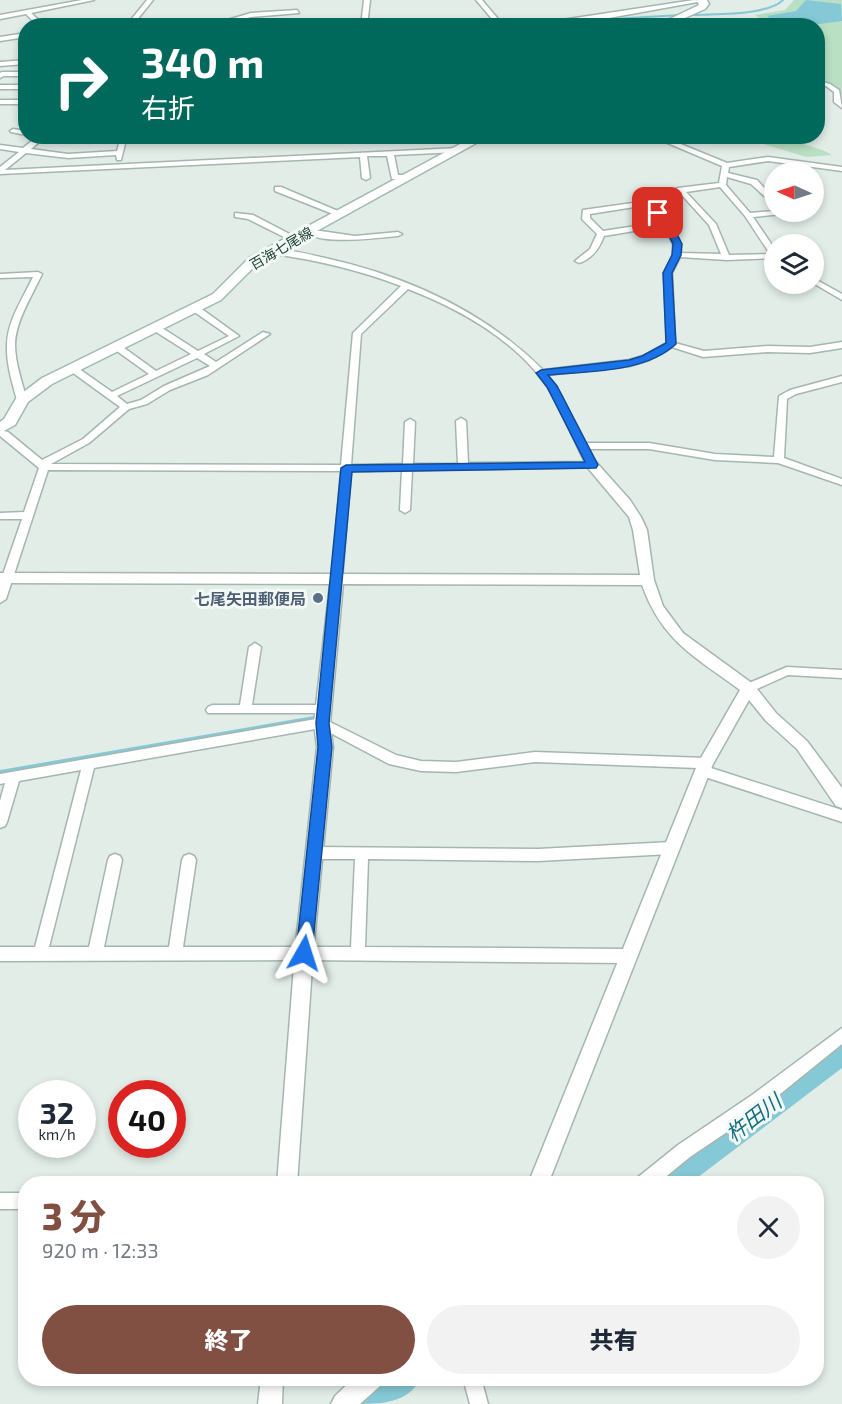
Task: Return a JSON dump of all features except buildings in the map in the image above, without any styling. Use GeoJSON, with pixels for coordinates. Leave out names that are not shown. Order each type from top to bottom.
{"type":"FeatureCollection","features":[{"type":"Feature","properties":{"kind":"main road"},"geometry":{"type":"LineString","coordinates":[[678,18],[705,4],[702,0]]}},
{"type":"Feature","properties":{"kind":"main road","name":"百海七尾線"},"geometry":{"type":"LineString","coordinates":[[0,431],[10,422],[22,400],[47,381],[196,309],[217,297],[254,261],[470,144]]}},
{"type":"Feature","properties":{"kind":"street"},"geometry":{"type":"LineString","coordinates":[[0,17],[91,0]]}},
{"type":"Feature","properties":{"kind":"street"},"geometry":{"type":"LineString","coordinates":[[135,18],[150,0]]}},
{"type":"Feature","properties":{"kind":"street"},"geometry":{"type":"LineString","coordinates":[[365,18],[367,0]]}},
{"type":"Feature","properties":{"kind":"street"},"geometry":{"type":"LineString","coordinates":[[479,0],[494,18]]}},
{"type":"Feature","properties":{"kind":"street"},"geometry":{"type":"LineString","coordinates":[[592,18],[702,0]]}},
{"type":"Feature","properties":{"kind":"street"},"geometry":{"type":"LineString","coordinates":[[240,18],[251,15],[297,12]]}},
{"type":"Feature","properties":{"kind":"street"},"geometry":{"type":"LineString","coordinates":[[28,13],[33,18]]}},
{"type":"Feature","properties":{"kind":"street"},"geometry":{"type":"LineString","coordinates":[[8,29],[16,36]]}},
{"type":"Feature","properties":{"kind":"street"},"geometry":{"type":"LineString","coordinates":[[0,41],[16,36]]}},
{"type":"Feature","properties":{"kind":"street"},"geometry":{"type":"LineString","coordinates":[[0,41],[18,41]]}},
{"type":"Feature","properties":{"kind":"street"},"geometry":{"type":"LineString","coordinates":[[0,64],[18,63]]}},
{"type":"Feature","properties":{"kind":"street"},"geometry":{"type":"LineString","coordinates":[[0,76],[18,74]]}},
{"type":"Feature","properties":{"kind":"street"},"geometry":{"type":"LineString","coordinates":[[825,84],[837,90],[837,102],[842,106]]}},
{"type":"Feature","properties":{"kind":"street"},"geometry":{"type":"LineString","coordinates":[[0,87],[18,87]]}},
{"type":"Feature","properties":{"kind":"street"},"geometry":{"type":"LineString","coordinates":[[0,102],[18,102]]}},
{"type":"Feature","properties":{"kind":"street"},"geometry":{"type":"LineString","coordinates":[[5,108],[11,102]]}},
{"type":"Feature","properties":{"kind":"street"},"geometry":{"type":"LineString","coordinates":[[13,131],[18,132]]}},
{"type":"Feature","properties":{"kind":"street"},"geometry":{"type":"LineString","coordinates":[[1,168],[33,144]]}},
{"type":"Feature","properties":{"kind":"street"},"geometry":{"type":"LineString","coordinates":[[117,166],[122,144]]}},
{"type":"Feature","properties":{"kind":"street"},"geometry":{"type":"LineString","coordinates":[[674,144],[726,165],[768,159],[842,169]]}},
{"type":"Feature","properties":{"kind":"street"},"geometry":{"type":"LineString","coordinates":[[0,147],[68,156],[120,153]]}},
{"type":"Feature","properties":{"kind":"street"},"geometry":{"type":"LineString","coordinates":[[1,168],[117,166],[459,150]]}},
{"type":"Feature","properties":{"kind":"street"},"geometry":{"type":"LineString","coordinates":[[390,153],[395,177],[410,177]]}},
{"type":"Feature","properties":{"kind":"street"},"geometry":{"type":"LineString","coordinates":[[363,154],[366,177]]}},
{"type":"Feature","properties":{"kind":"street"},"geometry":{"type":"LineString","coordinates":[[722,185],[726,165]]}},
{"type":"Feature","properties":{"kind":"street"},"geometry":{"type":"LineString","coordinates":[[724,174],[754,182],[764,192]]}},
{"type":"Feature","properties":{"kind":"street"},"geometry":{"type":"LineString","coordinates":[[602,234],[586,219],[586,212],[649,203],[681,190],[722,185]]}},
{"type":"Feature","properties":{"kind":"street"},"geometry":{"type":"LineString","coordinates":[[722,185],[748,215],[764,240]]}},
{"type":"Feature","properties":{"kind":"street"},"geometry":{"type":"LineString","coordinates":[[278,189],[341,214]]}},
{"type":"Feature","properties":{"kind":"street"},"geometry":{"type":"LineString","coordinates":[[681,190],[712,224],[727,258]]}},
{"type":"Feature","properties":{"kind":"street"},"geometry":{"type":"LineString","coordinates":[[649,203],[667,223],[677,244],[676,255],[668,273],[671,344]]}},
{"type":"Feature","properties":{"kind":"street"},"geometry":{"type":"LineString","coordinates":[[748,215],[764,214]]}},
{"type":"Feature","properties":{"kind":"street"},"geometry":{"type":"LineString","coordinates":[[238,215],[250,217],[295,239]]}},
{"type":"Feature","properties":{"kind":"street"},"geometry":{"type":"LineString","coordinates":[[602,234],[667,223]]}},
{"type":"Feature","properties":{"kind":"street"},"geometry":{"type":"LineString","coordinates":[[310,231],[314,234],[355,238],[398,234]]}},
{"type":"Feature","properties":{"kind":"street"},"geometry":{"type":"LineString","coordinates":[[579,261],[586,258],[598,245],[602,234]]}},
{"type":"Feature","properties":{"kind":"street"},"geometry":{"type":"LineString","coordinates":[[273,252],[317,257],[406,286],[446,302],[503,339],[541,373],[552,386],[592,465],[635,517],[640,530],[647,580],[657,608],[678,637],[748,688],[771,717],[802,745],[842,801]]}},
{"type":"Feature","properties":{"kind":"street"},"geometry":{"type":"LineString","coordinates":[[676,255],[727,258],[764,256]]}},
{"type":"Feature","properties":{"kind":"street"},"geometry":{"type":"LineString","coordinates":[[0,276],[38,274],[10,344],[22,400]]}},
{"type":"Feature","properties":{"kind":"street"},"geometry":{"type":"LineString","coordinates":[[288,1176],[304,953],[325,747],[323,716],[337,579],[357,333],[406,286]]}},
{"type":"Feature","properties":{"kind":"street"},"geometry":{"type":"LineString","coordinates":[[824,287],[842,298]]}},
{"type":"Feature","properties":{"kind":"street"},"geometry":{"type":"LineString","coordinates":[[111,396],[235,336],[196,309]]}},
{"type":"Feature","properties":{"kind":"street"},"geometry":{"type":"LineString","coordinates":[[156,328],[216,366]]}},
{"type":"Feature","properties":{"kind":"street"},"geometry":{"type":"LineString","coordinates":[[0,599],[4,577],[28,515],[43,466],[86,441],[126,407],[144,402],[167,388],[205,374],[266,334]]}},
{"type":"Feature","properties":{"kind":"street"},"geometry":{"type":"LineString","coordinates":[[541,373],[630,363],[646,358],[671,344],[703,354],[767,349],[810,350],[842,345]]}},
{"type":"Feature","properties":{"kind":"street"},"geometry":{"type":"LineString","coordinates":[[117,347],[155,374]]}},
{"type":"Feature","properties":{"kind":"street"},"geometry":{"type":"LineString","coordinates":[[72,368],[126,407]]}},
{"type":"Feature","properties":{"kind":"street"},"geometry":{"type":"LineString","coordinates":[[779,460],[782,398],[793,392],[842,379]]}},
{"type":"Feature","properties":{"kind":"street"},"geometry":{"type":"LineString","coordinates":[[461,421],[463,466]]}},
{"type":"Feature","properties":{"kind":"street"},"geometry":{"type":"LineString","coordinates":[[405,510],[410,422]]}},
{"type":"Feature","properties":{"kind":"street"},"geometry":{"type":"LineString","coordinates":[[0,431],[43,466],[346,468],[592,465]]}},
{"type":"Feature","properties":{"kind":"street"},"geometry":{"type":"LineString","coordinates":[[581,446],[649,446],[715,458],[779,460],[842,482]]}},
{"type":"Feature","properties":{"kind":"street"},"geometry":{"type":"LineString","coordinates":[[0,516],[28,515]]}},
{"type":"Feature","properties":{"kind":"street"},"geometry":{"type":"LineString","coordinates":[[4,577],[647,580]]}},
{"type":"Feature","properties":{"kind":"street"},"geometry":{"type":"LineString","coordinates":[[245,710],[255,647]]}},
{"type":"Feature","properties":{"kind":"street"},"geometry":{"type":"LineString","coordinates":[[541,1176],[704,767],[748,688],[787,671],[842,674]]}},
{"type":"Feature","properties":{"kind":"street"},"geometry":{"type":"LineString","coordinates":[[212,710],[323,716],[393,760],[421,766],[456,767],[535,757],[704,767],[842,816]]}},
{"type":"Feature","properties":{"kind":"street"},"geometry":{"type":"LineString","coordinates":[[0,779],[323,716]]}},
{"type":"Feature","properties":{"kind":"street"},"geometry":{"type":"LineString","coordinates":[[40,954],[90,763]]}},
{"type":"Feature","properties":{"kind":"street"},"geometry":{"type":"LineString","coordinates":[[0,822],[14,776]]}},
{"type":"Feature","properties":{"kind":"street"},"geometry":{"type":"LineString","coordinates":[[314,853],[538,855],[671,848]]}},
{"type":"Feature","properties":{"kind":"street"},"geometry":{"type":"LineString","coordinates":[[358,954],[362,853]]}},
{"type":"Feature","properties":{"kind":"street"},"geometry":{"type":"LineString","coordinates":[[95,954],[115,860]]}},
{"type":"Feature","properties":{"kind":"street"},"geometry":{"type":"LineString","coordinates":[[175,954],[189,860]]}},
{"type":"Feature","properties":{"kind":"street"},"geometry":{"type":"LineString","coordinates":[[0,954],[304,953],[628,956]]}},
{"type":"Feature","properties":{"kind":"street"},"geometry":{"type":"LineString","coordinates":[[652,1176],[684,1151],[758,1101],[842,1035]]}},
{"type":"Feature","properties":{"kind":"street"},"geometry":{"type":"LineString","coordinates":[[0,1201],[18,1201]]}},
{"type":"Feature","properties":{"kind":"street"},"geometry":{"type":"LineString","coordinates":[[270,1404],[271,1386]]}},
{"type":"Feature","properties":{"kind":"street"},"geometry":{"type":"LineString","coordinates":[[343,1404],[363,1386]]}},
{"type":"Feature","properties":{"kind":"street"},"geometry":{"type":"LineString","coordinates":[[474,1386],[479,1404]]}},
{"type":"Feature","properties":{"kind":"green space"},"geometry":{"type":"Polygon","coordinates":[[[794,0],[842,0],[842,95],[825,83],[825,18],[760,18],[755,15],[785,10],[794,0]]]}},
{"type":"Feature","properties":{"kind":"green space"},"geometry":{"type":"Polygon","coordinates":[[[763,144],[804,144],[832,155],[806,157],[763,144]]]}},
{"type":"Feature","properties":{"kind":"water"},"geometry":{"type":"Polygon","coordinates":[[[806,0],[841,4],[842,21],[825,23],[825,18],[770,18],[767,16],[796,11],[806,0]]]}},
{"type":"Feature","properties":{"kind":"waterway"},"geometry":{"type":"LineString","coordinates":[[689,15],[752,12],[765,9],[783,0]]}},
{"type":"Feature","properties":{"kind":"waterway"},"geometry":{"type":"LineString","coordinates":[[629,18],[681,15]]}},
{"type":"Feature","properties":{"kind":"waterway"},"geometry":{"type":"LineString","coordinates":[[0,772],[314,718]]}},
{"type":"Feature","properties":{"kind":"waterway","name":"杵田川"},"geometry":{"type":"LineString","coordinates":[[674,1176],[842,1050]]}},
{"type":"Feature","properties":{"kind":"waterway","name":"杵田川"},"geometry":{"type":"LineString","coordinates":[[369,1404],[393,1386]]}},
{"type":"Feature","properties":{"kind":"place","name":"七尾矢田郵便局"},"geometry":{"type":"Point","coordinates":[318,598]}},
{"type":"Feature","properties":{"kind":"route"},"geometry":{"type":"LineString","coordinates":[[304,953],[325,747],[322,723],[346,468],[592,465],[552,386],[541,373],[594,369],[630,363],[646,358],[671,344],[668,273],[676,255],[677,244],[667,223],[658,213]]}}]}
